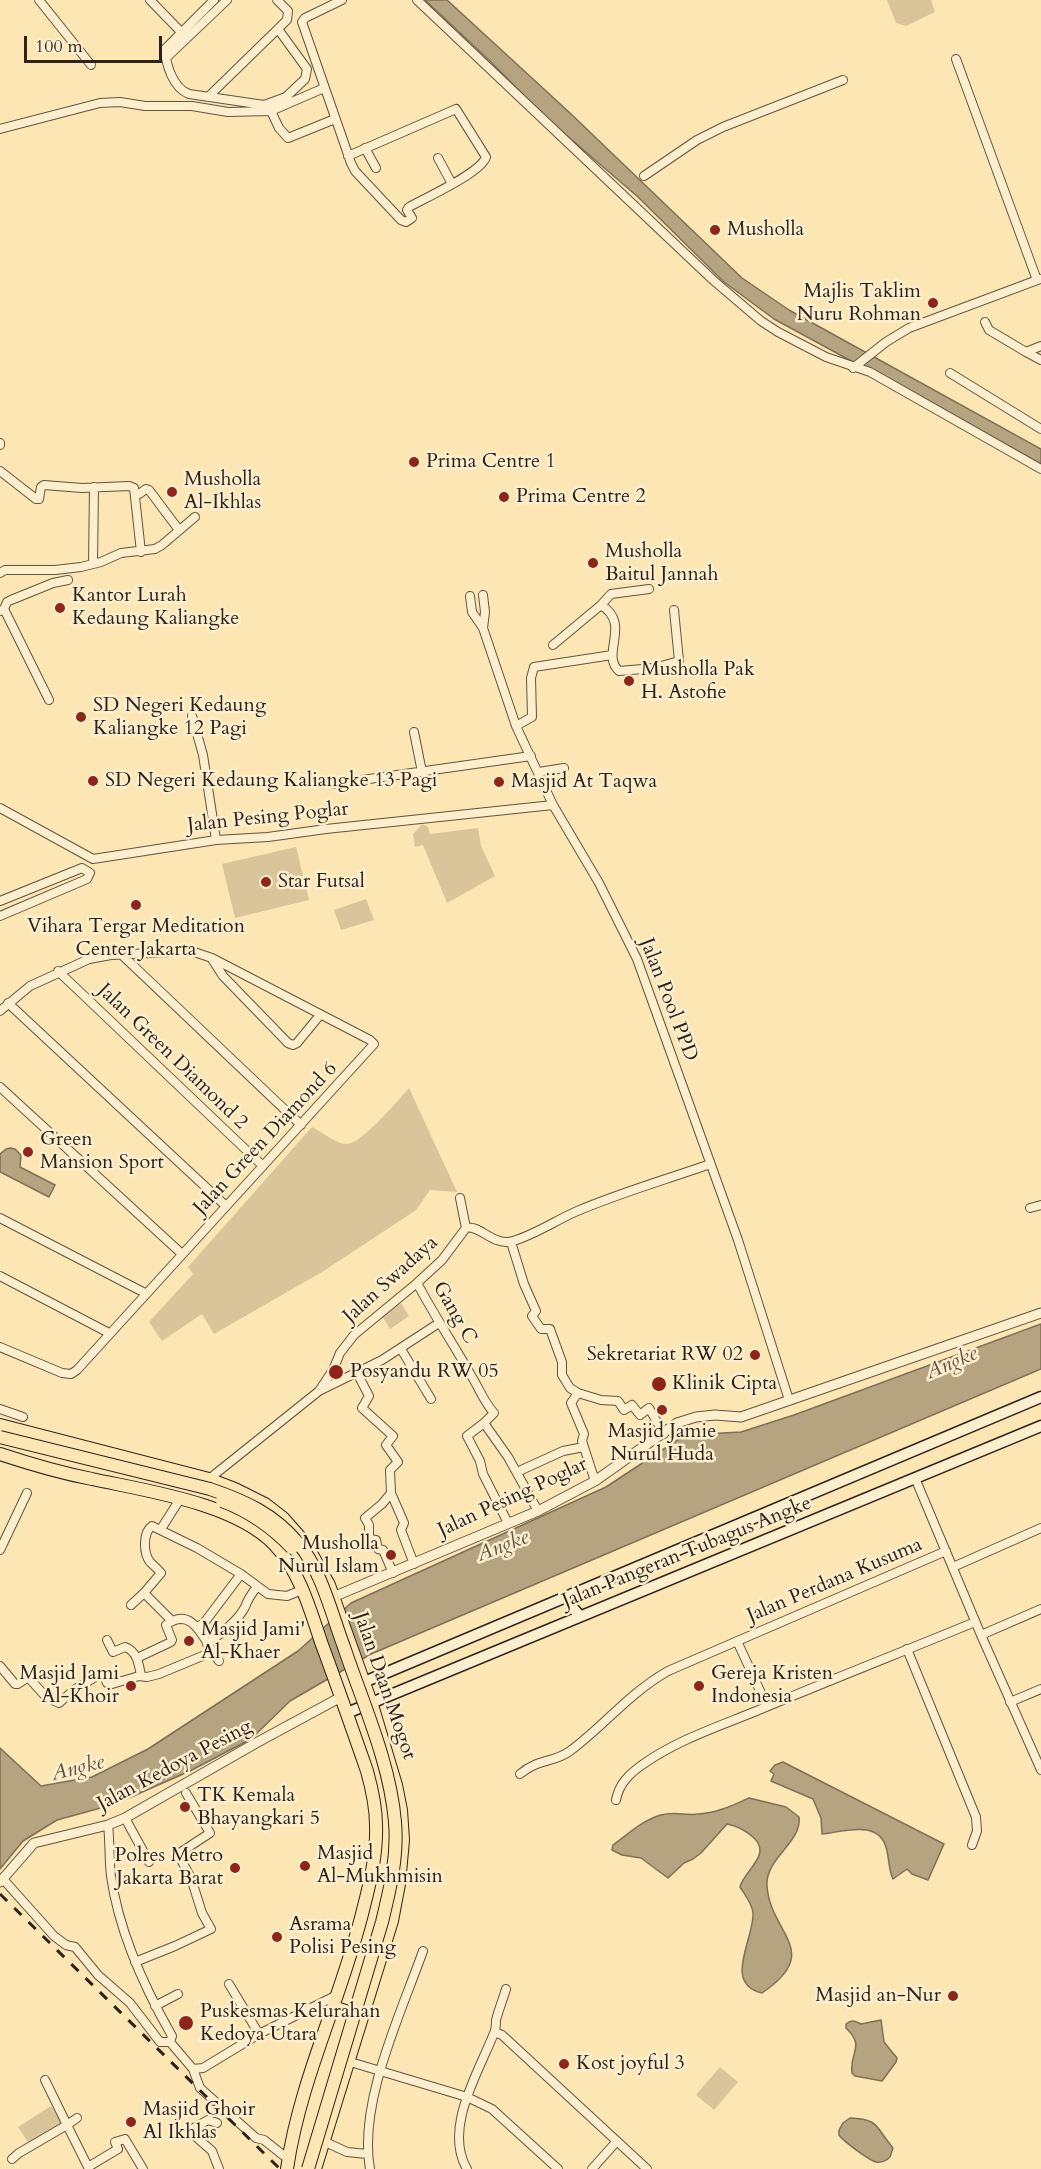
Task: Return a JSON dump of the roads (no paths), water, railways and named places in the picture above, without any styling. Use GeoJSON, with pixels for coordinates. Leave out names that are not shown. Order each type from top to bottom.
{"type":"FeatureCollection","features":[{"type":"Feature","properties":{"kind":"highway","name":"Jalan Daan Mogot"},"geometry":{"type":"LineString","coordinates":[[5,1427],[209,1479],[265,1503],[284,1518],[306,1544],[318,1563],[334,1600],[372,1704],[396,1785],[403,1840],[399,1884],[392,1921],[315,2169]]}},
{"type":"Feature","properties":{"kind":"highway","name":"Jalan Daan Mogot"},"geometry":{"type":"LineString","coordinates":[[0,1437],[210,1489],[243,1500],[266,1513],[300,1544],[321,1583],[381,1753],[395,1823],[395,1860],[382,1922],[308,2169]]}},
{"type":"Feature","properties":{"kind":"highway","name":"Jalan Daan Mogot"},"geometry":{"type":"LineString","coordinates":[[0,1443],[200,1494],[242,1509],[272,1529],[291,1546],[303,1563],[314,1586],[374,1753],[384,1789],[390,1838],[386,1882],[301,2169]]}},
{"type":"Feature","properties":{"kind":"highway"},"geometry":{"type":"LineString","coordinates":[[0,1454],[88,1479],[180,1499],[234,1516],[254,1527],[275,1545],[290,1566],[302,1590],[347,1713],[374,1798],[376,1825],[375,1858],[359,1929],[300,2112],[287,2164]]}},
{"type":"Feature","properties":{"kind":"highway"},"geometry":{"type":"LineString","coordinates":[[335,2001],[361,2016]]}},
{"type":"Feature","properties":{"kind":"main road","name":"Jalan Pangeran Tubagus Angke"},"geometry":{"type":"LineString","coordinates":[[364,1682],[1041,1397]]}},
{"type":"Feature","properties":{"kind":"main road","name":"Jalan Pangeran Tubagus Angke"},"geometry":{"type":"LineString","coordinates":[[347,1713],[1041,1426]]}},
{"type":"Feature","properties":{"kind":"main road"},"geometry":{"type":"LineString","coordinates":[[572,1594],[572,1607],[580,1617]]}},
{"type":"Feature","properties":{"kind":"street"},"geometry":{"type":"LineString","coordinates":[[39,0],[91,65]]}},
{"type":"Feature","properties":{"kind":"street"},"geometry":{"type":"LineString","coordinates":[[150,0],[184,34]]}},
{"type":"Feature","properties":{"kind":"street"},"geometry":{"type":"LineString","coordinates":[[184,34],[214,0]]}},
{"type":"Feature","properties":{"kind":"street"},"geometry":{"type":"LineString","coordinates":[[227,0],[165,48],[166,58],[178,89],[189,94],[264,105],[285,97],[304,80],[306,66],[278,29]]}},
{"type":"Feature","properties":{"kind":"street"},"geometry":{"type":"LineString","coordinates":[[208,97],[288,20],[289,14],[286,8],[277,0]]}},
{"type":"Feature","properties":{"kind":"street"},"geometry":{"type":"LineString","coordinates":[[342,0],[305,18],[302,22],[348,156],[355,171],[403,222],[412,218],[407,210],[409,207],[480,166],[485,162],[486,157],[457,110],[348,156]]}},
{"type":"Feature","properties":{"kind":"street"},"geometry":{"type":"LineString","coordinates":[[417,0],[745,308],[778,332],[826,357],[857,365],[1041,469]]}},
{"type":"Feature","properties":{"kind":"street"},"geometry":{"type":"LineString","coordinates":[[857,365],[909,328],[1039,279],[956,58]]}},
{"type":"Feature","properties":{"kind":"street"},"geometry":{"type":"LineString","coordinates":[[644,176],[697,140],[723,127],[843,80]]}},
{"type":"Feature","properties":{"kind":"street"},"geometry":{"type":"LineString","coordinates":[[0,129],[100,103],[192,106],[228,112],[271,111],[324,88]]}},
{"type":"Feature","properties":{"kind":"street"},"geometry":{"type":"LineString","coordinates":[[271,111],[279,128],[288,138],[335,119]]}},
{"type":"Feature","properties":{"kind":"street"},"geometry":{"type":"LineString","coordinates":[[365,148],[376,168]]}},
{"type":"Feature","properties":{"kind":"street"},"geometry":{"type":"LineString","coordinates":[[438,158],[452,184]]}},
{"type":"Feature","properties":{"kind":"street"},"geometry":{"type":"LineString","coordinates":[[985,322],[989,330],[1041,360]]}},
{"type":"Feature","properties":{"kind":"street"},"geometry":{"type":"LineString","coordinates":[[1026,352],[1041,346]]}},
{"type":"Feature","properties":{"kind":"street"},"geometry":{"type":"LineString","coordinates":[[950,373],[1041,429]]}},
{"type":"Feature","properties":{"kind":"street"},"geometry":{"type":"LineString","coordinates":[[0,471],[36,500],[39,499],[40,487],[44,485],[129,486],[134,488],[141,552]]}},
{"type":"Feature","properties":{"kind":"street"},"geometry":{"type":"LineString","coordinates":[[93,564],[94,487]]}},
{"type":"Feature","properties":{"kind":"street"},"geometry":{"type":"LineString","coordinates":[[135,492],[139,494],[146,489],[149,490],[179,530]]}},
{"type":"Feature","properties":{"kind":"street"},"geometry":{"type":"LineString","coordinates":[[0,573],[5,570],[55,570],[93,564],[114,555],[159,547],[195,517]]}},
{"type":"Feature","properties":{"kind":"street"},"geometry":{"type":"LineString","coordinates":[[49,700],[2,610],[11,600],[53,583],[68,580]]}},
{"type":"Feature","properties":{"kind":"street"},"geometry":{"type":"LineString","coordinates":[[553,645],[611,594],[649,589]]}},
{"type":"Feature","properties":{"kind":"street","name":"Jalan Pool PPD"},"geometry":{"type":"LineString","coordinates":[[470,596],[472,612],[483,628],[516,726],[553,805],[599,883],[638,959],[738,1240],[789,1400]]}},
{"type":"Feature","properties":{"kind":"street","name":"Jalan Pool PPD"},"geometry":{"type":"LineString","coordinates":[[483,596],[485,612],[483,628]]}},
{"type":"Feature","properties":{"kind":"street"},"geometry":{"type":"LineString","coordinates":[[601,605],[613,615],[616,638],[612,655],[619,671],[654,668],[678,662],[680,659],[674,610]]}},
{"type":"Feature","properties":{"kind":"street"},"geometry":{"type":"LineString","coordinates":[[516,726],[532,717],[531,678],[534,667],[612,655]]}},
{"type":"Feature","properties":{"kind":"street"},"geometry":{"type":"LineString","coordinates":[[192,716],[203,755],[216,840]]}},
{"type":"Feature","properties":{"kind":"street"},"geometry":{"type":"LineString","coordinates":[[414,732],[422,772]]}},
{"type":"Feature","properties":{"kind":"street"},"geometry":{"type":"LineString","coordinates":[[334,784],[531,756]]}},
{"type":"Feature","properties":{"kind":"street"},"geometry":{"type":"LineString","coordinates":[[539,772],[564,768]]}},
{"type":"Feature","properties":{"kind":"street","name":"Jalan Pesing Poglar"},"geometry":{"type":"LineString","coordinates":[[0,808],[93,859],[216,840],[268,837],[553,805]]}},
{"type":"Feature","properties":{"kind":"street"},"geometry":{"type":"LineString","coordinates":[[0,901],[82,868],[90,873],[87,879],[0,916]]}},
{"type":"Feature","properties":{"kind":"street"},"geometry":{"type":"LineString","coordinates":[[0,1011],[30,986],[89,959],[122,954],[190,951],[212,958],[320,1015],[297,1043],[293,1045],[288,1043],[223,976],[212,958]]}},
{"type":"Feature","properties":{"kind":"street"},"geometry":{"type":"LineString","coordinates":[[122,954],[301,1125]]}},
{"type":"Feature","properties":{"kind":"street","name":"Jalan Green Diamond 2"},"geometry":{"type":"LineString","coordinates":[[58,972],[263,1166]]}},
{"type":"Feature","properties":{"kind":"street"},"geometry":{"type":"LineString","coordinates":[[8,1003],[226,1206]]}},
{"type":"Feature","properties":{"kind":"street","name":"Jalan Green Diamond 6"},"geometry":{"type":"LineString","coordinates":[[0,1347],[62,1373],[71,1374],[77,1370],[374,1044],[320,1015]]}},
{"type":"Feature","properties":{"kind":"street"},"geometry":{"type":"LineString","coordinates":[[0,1087],[182,1254]]}},
{"type":"Feature","properties":{"kind":"street"},"geometry":{"type":"LineString","coordinates":[[460,1198],[466,1228],[471,1227],[497,1241],[511,1242],[575,1212],[710,1164]]}},
{"type":"Feature","properties":{"kind":"street"},"geometry":{"type":"LineString","coordinates":[[1030,1208],[1041,1205]]}},
{"type":"Feature","properties":{"kind":"street"},"geometry":{"type":"LineString","coordinates":[[0,1218],[146,1293]]}},
{"type":"Feature","properties":{"kind":"street","name":"Jalan Swadaya"},"geometry":{"type":"LineString","coordinates":[[209,1479],[319,1391],[333,1370],[340,1353],[354,1335],[447,1255],[466,1228]]}},
{"type":"Feature","properties":{"kind":"street"},"geometry":{"type":"LineString","coordinates":[[511,1242],[524,1284],[536,1311],[532,1316],[541,1329],[550,1329],[562,1362],[562,1375],[570,1388],[601,1401],[618,1401],[624,1410],[632,1406],[640,1415],[649,1408],[664,1434]]}},
{"type":"Feature","properties":{"kind":"street"},"geometry":{"type":"LineString","coordinates":[[0,1276],[110,1333]]}},
{"type":"Feature","properties":{"kind":"street","name":"Gang C"},"geometry":{"type":"LineString","coordinates":[[417,1283],[473,1377],[483,1400],[494,1413],[484,1423]]}},
{"type":"Feature","properties":{"kind":"street","name":"Jalan Pesing Poglar"},"geometry":{"type":"LineString","coordinates":[[334,1600],[538,1511],[595,1481],[677,1423],[696,1417],[715,1415],[741,1417],[1041,1313]]}},
{"type":"Feature","properties":{"kind":"street"},"geometry":{"type":"LineString","coordinates":[[319,1391],[401,1349],[440,1323]]}},
{"type":"Feature","properties":{"kind":"street"},"geometry":{"type":"LineString","coordinates":[[401,1349],[431,1399]]}},
{"type":"Feature","properties":{"kind":"street"},"geometry":{"type":"LineString","coordinates":[[356,1371],[369,1396],[362,1408],[393,1436],[386,1444],[398,1462],[390,1470],[391,1493],[404,1523],[401,1530],[414,1564]]}},
{"type":"Feature","properties":{"kind":"street"},"geometry":{"type":"LineString","coordinates":[[578,1393],[571,1403],[584,1434],[582,1441],[595,1481]]}},
{"type":"Feature","properties":{"kind":"street"},"geometry":{"type":"LineString","coordinates":[[0,1409],[23,1418]]}},
{"type":"Feature","properties":{"kind":"street"},"geometry":{"type":"LineString","coordinates":[[5,1427],[14,1414]]}},
{"type":"Feature","properties":{"kind":"street"},"geometry":{"type":"LineString","coordinates":[[508,1523],[467,1436],[484,1423],[517,1472],[538,1511]]}},
{"type":"Feature","properties":{"kind":"street"},"geometry":{"type":"LineString","coordinates":[[517,1472],[563,1451],[584,1447]]}},
{"type":"Feature","properties":{"kind":"street","name":"Jalan Perdana Kusuma"},"geometry":{"type":"LineString","coordinates":[[915,1478],[975,1622],[1041,1770]]}},
{"type":"Feature","properties":{"kind":"street"},"geometry":{"type":"LineString","coordinates":[[0,1550],[27,1493]]}},
{"type":"Feature","properties":{"kind":"street"},"geometry":{"type":"LineString","coordinates":[[391,1493],[365,1518],[369,1526],[369,1539],[376,1540],[378,1549],[383,1550],[393,1573]]}},
{"type":"Feature","properties":{"kind":"street"},"geometry":{"type":"LineString","coordinates":[[161,1529],[180,1499]]}},
{"type":"Feature","properties":{"kind":"street"},"geometry":{"type":"LineString","coordinates":[[131,1605],[161,1573],[149,1561],[145,1537],[147,1530],[152,1526],[241,1574],[273,1596],[287,1596],[302,1590]]}},
{"type":"Feature","properties":{"kind":"street"},"geometry":{"type":"LineString","coordinates":[[953,1567],[1041,1528]]}},
{"type":"Feature","properties":{"kind":"street","name":"Jalan Perdana Kusuma"},"geometry":{"type":"LineString","coordinates":[[520,1774],[536,1762],[557,1758],[569,1752],[646,1684],[668,1671],[946,1551]]}},
{"type":"Feature","properties":{"kind":"street"},"geometry":{"type":"LineString","coordinates":[[197,1627],[204,1623],[241,1574]]}},
{"type":"Feature","properties":{"kind":"street"},"geometry":{"type":"LineString","coordinates":[[207,1644],[229,1625],[257,1587]]}},
{"type":"Feature","properties":{"kind":"street"},"geometry":{"type":"LineString","coordinates":[[144,1593],[172,1621]]}},
{"type":"Feature","properties":{"kind":"street"},"geometry":{"type":"LineString","coordinates":[[981,1635],[1041,1610]]}},
{"type":"Feature","properties":{"kind":"street"},"geometry":{"type":"LineString","coordinates":[[137,1658],[171,1642],[166,1626],[179,1618],[188,1619],[197,1627],[219,1661]]}},
{"type":"Feature","properties":{"kind":"street"},"geometry":{"type":"LineString","coordinates":[[616,1800],[618,1789],[624,1780],[664,1751],[767,1706],[975,1622]]}},
{"type":"Feature","properties":{"kind":"street"},"geometry":{"type":"LineString","coordinates":[[107,1640],[113,1652],[127,1647],[137,1658],[141,1676]]}},
{"type":"Feature","properties":{"kind":"street","name":"Jalan Perdana Kusuma"},"geometry":{"type":"LineString","coordinates":[[737,1641],[767,1706]]}},
{"type":"Feature","properties":{"kind":"street"},"geometry":{"type":"LineString","coordinates":[[907,1649],[976,1817],[977,1831],[972,1845]]}},
{"type":"Feature","properties":{"kind":"street"},"geometry":{"type":"LineString","coordinates":[[0,1666],[15,1684],[28,1677],[46,1697],[57,1703],[100,1674],[104,1676],[107,1683],[112,1684],[159,1674],[212,1652]]}},
{"type":"Feature","properties":{"kind":"street"},"geometry":{"type":"LineString","coordinates":[[1010,1702],[1041,1689]]}},
{"type":"Feature","properties":{"kind":"street","name":"Jalan Kedoya Pesing"},"geometry":{"type":"LineString","coordinates":[[1,1881],[34,1843],[108,1825],[125,1818],[256,1743],[339,1691]]}},
{"type":"Feature","properties":{"kind":"street"},"geometry":{"type":"LineString","coordinates":[[135,1962],[211,1929],[202,1913],[191,1878],[177,1854],[210,1833],[186,1793]]}},
{"type":"Feature","properties":{"kind":"street"},"geometry":{"type":"LineString","coordinates":[[125,1818],[149,1862]]}},
{"type":"Feature","properties":{"kind":"street"},"geometry":{"type":"LineString","coordinates":[[108,1825],[111,1875],[121,1918],[135,1962],[172,2036],[170,2042]]}},
{"type":"Feature","properties":{"kind":"street"},"geometry":{"type":"LineString","coordinates":[[1,1881],[54,1936],[66,1945],[75,1947],[98,1975],[125,1997],[160,2042],[170,2042],[193,2069],[200,2088],[256,2138],[264,2140],[287,2164]]}},
{"type":"Feature","properties":{"kind":"street"},"geometry":{"type":"LineString","coordinates":[[370,2169],[367,2154],[368,2132],[381,2071],[423,1951]]}},
{"type":"Feature","properties":{"kind":"street"},"geometry":{"type":"LineString","coordinates":[[229,1984],[259,2034]]}},
{"type":"Feature","properties":{"kind":"street"},"geometry":{"type":"LineString","coordinates":[[467,2169],[458,2139],[459,2126],[467,2097],[494,2034],[506,1989]]}},
{"type":"Feature","properties":{"kind":"street"},"geometry":{"type":"LineString","coordinates":[[156,2006],[178,1994]]}},
{"type":"Feature","properties":{"kind":"street"},"geometry":{"type":"LineString","coordinates":[[193,2069],[203,2068],[259,2034],[335,2001]]}},
{"type":"Feature","properties":{"kind":"street"},"geometry":{"type":"LineString","coordinates":[[494,2034],[497,2032],[502,2035],[642,2167]]}},
{"type":"Feature","properties":{"kind":"street"},"geometry":{"type":"LineString","coordinates":[[347,2061],[467,2097],[492,2109],[558,2169]]}},
{"type":"Feature","properties":{"kind":"street"},"geometry":{"type":"LineString","coordinates":[[45,2080],[88,2168],[119,2148],[115,2142],[127,2139],[143,2169]]}},
{"type":"Feature","properties":{"kind":"street"},"geometry":{"type":"LineString","coordinates":[[12,2159],[77,2118]]}},
{"type":"Feature","properties":{"kind":"street"},"geometry":{"type":"LineString","coordinates":[[217,2123],[208,2120],[192,2129],[195,2136],[212,2151],[219,2169]]}},
{"type":"Feature","properties":{"kind":"street"},"geometry":{"type":"LineString","coordinates":[[323,2141],[347,2151],[367,2154]]}},
{"type":"Feature","properties":{"kind":"street"},"geometry":{"type":"LineString","coordinates":[[592,2169],[617,2141]]}},
{"type":"Feature","properties":{"kind":"water"},"geometry":{"type":"Polygon","coordinates":[[[425,0],[447,0],[570,113],[742,278],[789,310],[1041,449],[1041,464],[774,319],[724,282],[638,197],[544,116],[425,0]]]}},
{"type":"Feature","properties":{"kind":"water"},"geometry":{"type":"Polygon","coordinates":[[[10,1148],[15,1149],[21,1155],[20,1167],[55,1185],[49,1197],[0,1172],[0,1154],[10,1148]]]}},
{"type":"Feature","properties":{"kind":"water","name":"Angke"},"geometry":{"type":"Polygon","coordinates":[[[1041,1324],[1041,1369],[371,1654],[290,1701],[251,1739],[190,1771],[115,1804],[57,1820],[23,1841],[0,1869],[0,1748],[41,1786],[92,1777],[148,1749],[298,1651],[351,1603],[606,1487],[685,1435],[741,1432],[794,1415],[1041,1324]]]}},
{"type":"Feature","properties":{"kind":"water"},"geometry":{"type":"Polygon","coordinates":[[[783,1762],[944,1844],[928,1880],[912,1874],[907,1869],[893,1879],[887,1851],[878,1834],[861,1829],[822,1834],[821,1818],[813,1799],[771,1781],[774,1774],[770,1771],[775,1765],[783,1762]]]}},
{"type":"Feature","properties":{"kind":"water"},"geometry":{"type":"Polygon","coordinates":[[[749,1798],[786,1807],[799,1817],[795,1835],[772,1867],[767,1886],[770,1903],[792,1953],[789,1965],[780,1978],[762,1993],[750,1988],[744,1980],[742,1970],[753,1913],[750,1902],[740,1887],[759,1856],[760,1850],[753,1837],[727,1824],[701,1853],[684,1863],[668,1878],[641,1858],[622,1855],[612,1850],[613,1845],[654,1817],[671,1813],[712,1812],[749,1798]]]}},
{"type":"Feature","properties":{"kind":"water"},"geometry":{"type":"Polygon","coordinates":[[[881,2020],[884,2042],[897,2058],[896,2062],[882,2081],[855,2076],[852,2073],[852,2066],[856,2045],[846,2024],[852,2021],[861,2024],[881,2020]]]}},
{"type":"Feature","properties":{"kind":"water"},"geometry":{"type":"Polygon","coordinates":[[[850,2118],[872,2122],[893,2148],[890,2157],[882,2162],[873,2161],[841,2138],[839,2130],[850,2118]]]}},
{"type":"Feature","properties":{"kind":"railway"},"geometry":{"type":"LineString","coordinates":[[0,1894],[280,2169]]}},
{"type":"Feature","properties":{"kind":"place","name":"Musholla"},"geometry":{"type":"Point","coordinates":[715,230]}},
{"type":"Feature","properties":{"kind":"place","name":"Majlis Taklim Nuru Rohman"},"geometry":{"type":"Point","coordinates":[933,303]}},
{"type":"Feature","properties":{"kind":"place","name":"Prima Centre 1"},"geometry":{"type":"Point","coordinates":[414,462]}},
{"type":"Feature","properties":{"kind":"place","name":"Musholla Al-Ikhlas"},"geometry":{"type":"Point","coordinates":[172,492]}},
{"type":"Feature","properties":{"kind":"place","name":"Prima Centre 2"},"geometry":{"type":"Point","coordinates":[504,497]}},
{"type":"Feature","properties":{"kind":"place","name":"Musholla Baitul Jannah"},"geometry":{"type":"Point","coordinates":[593,563]}},
{"type":"Feature","properties":{"kind":"place","name":"Kantor Lurah Kedaung Kaliangke"},"geometry":{"type":"Point","coordinates":[60,608]}},
{"type":"Feature","properties":{"kind":"place","name":"Musholla Pak H. Astofie"},"geometry":{"type":"Point","coordinates":[629,681]}},
{"type":"Feature","properties":{"kind":"place","name":"SD Negeri Kedaung Kaliangke 12 Pagi"},"geometry":{"type":"Point","coordinates":[81,717]}},
{"type":"Feature","properties":{"kind":"place","name":"SD Negeri Kedaung Kaliangke 13 Pagi"},"geometry":{"type":"Point","coordinates":[93,781]}},
{"type":"Feature","properties":{"kind":"place","name":"Masjid At Taqwa"},"geometry":{"type":"Point","coordinates":[499,782]}},
{"type":"Feature","properties":{"kind":"place","name":"Star Futsal"},"geometry":{"type":"Point","coordinates":[266,882]}},
{"type":"Feature","properties":{"kind":"place","name":"Vihara Tergar Meditation Center Jakarta"},"geometry":{"type":"Point","coordinates":[136,905]}},
{"type":"Feature","properties":{"kind":"place","name":"Green Mansion Sport"},"geometry":{"type":"Point","coordinates":[28,1152]}},
{"type":"Feature","properties":{"kind":"place","name":"Sekretariat RW 02"},"geometry":{"type":"Point","coordinates":[755,1355]}},
{"type":"Feature","properties":{"kind":"place","name":"Posyandu RW 05"},"geometry":{"type":"Point","coordinates":[336,1372]}},
{"type":"Feature","properties":{"kind":"place","name":"Klinik Cipta"},"geometry":{"type":"Point","coordinates":[659,1384]}},
{"type":"Feature","properties":{"kind":"place","name":"Masjid Jamie Nurul Huda"},"geometry":{"type":"Point","coordinates":[662,1410]}},
{"type":"Feature","properties":{"kind":"place","name":"Musholla Nurul Islam"},"geometry":{"type":"Point","coordinates":[391,1555]}},
{"type":"Feature","properties":{"kind":"place","name":"Masjid Jami' Al-Khaer"},"geometry":{"type":"Point","coordinates":[189,1641]}},
{"type":"Feature","properties":{"kind":"place","name":"Masjid Jami Al-Khoir"},"geometry":{"type":"Point","coordinates":[131,1686]}},
{"type":"Feature","properties":{"kind":"place","name":"Gereja Kristen Indonesia"},"geometry":{"type":"Point","coordinates":[699,1686]}},
{"type":"Feature","properties":{"kind":"place","name":"TK Kemala Bhayangkari 5"},"geometry":{"type":"Point","coordinates":[185,1807]}},
{"type":"Feature","properties":{"kind":"place","name":"Masjid Al-Mukhmisin"},"geometry":{"type":"Point","coordinates":[305,1866]}},
{"type":"Feature","properties":{"kind":"place","name":"Polres Metro Jakarta Barat"},"geometry":{"type":"Point","coordinates":[235,1868]}},
{"type":"Feature","properties":{"kind":"place","name":"Asrama Polisi Pesing"},"geometry":{"type":"Point","coordinates":[277,1937]}},
{"type":"Feature","properties":{"kind":"place","name":"Masjid an-Nur"},"geometry":{"type":"Point","coordinates":[953,1996]}},
{"type":"Feature","properties":{"kind":"place","name":"Puskesmas Kelurahan Kedoya Utara"},"geometry":{"type":"Point","coordinates":[186,2023]}},
{"type":"Feature","properties":{"kind":"place","name":"Kost joyful 3"},"geometry":{"type":"Point","coordinates":[564,2064]}},
{"type":"Feature","properties":{"kind":"place","name":"Masjid Ghoir Al Ikhlas"},"geometry":{"type":"Point","coordinates":[131,2122]}}]}
